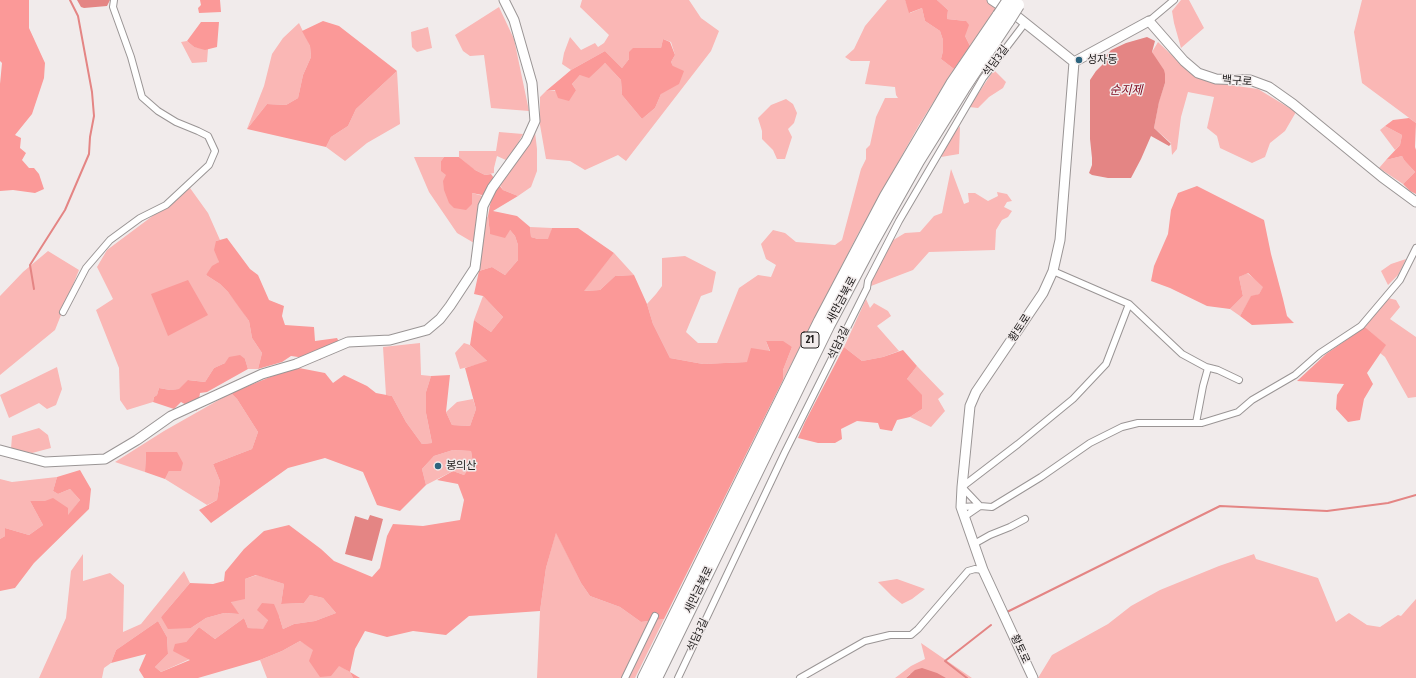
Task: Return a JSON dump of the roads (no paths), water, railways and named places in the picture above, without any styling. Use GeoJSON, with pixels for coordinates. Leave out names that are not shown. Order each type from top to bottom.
{"type":"FeatureCollection","features":[{"type":"Feature","properties":{"kind":"highway","name":"새만금북로"},"geometry":{"type":"LineString","coordinates":[[656,678],[828,326],[918,161],[963,89],[1014,1]]}},
{"type":"Feature","properties":{"kind":"highway","name":"새만금북로"},"geometry":{"type":"LineString","coordinates":[[644,678],[820,321],[868,230],[910,154],[952,84],[1003,18]]}},
{"type":"Feature","properties":{"kind":"street"},"geometry":{"type":"LineString","coordinates":[[63,312],[86,268],[110,240],[140,218],[166,205],[209,164],[215,151],[208,136],[176,122],[158,111],[142,97],[131,57],[113,7],[114,0]]}},
{"type":"Feature","properties":{"kind":"street"},"geometry":{"type":"LineString","coordinates":[[0,450],[45,462],[105,459],[137,440],[171,416],[262,374],[296,364],[348,342],[390,340],[427,330],[440,319],[475,268],[483,206],[492,188],[526,141],[535,121],[532,84],[514,20],[504,0]]}},
{"type":"Feature","properties":{"kind":"street"},"geometry":{"type":"LineString","coordinates":[[992,0],[1025,23],[1074,62],[1149,21],[1174,0]]}},
{"type":"Feature","properties":{"kind":"street","name":"백구로"},"geometry":{"type":"LineString","coordinates":[[1149,21],[1184,61],[1198,73],[1216,79],[1250,80],[1269,87],[1293,104],[1382,177],[1416,202]]}},
{"type":"Feature","properties":{"kind":"street","name":"석담3길"},"geometry":{"type":"LineString","coordinates":[[678,678],[785,452],[867,288],[868,281],[895,227],[983,78],[1025,23]]}},
{"type":"Feature","properties":{"kind":"street","name":"황토로"},"geometry":{"type":"LineString","coordinates":[[1033,678],[983,570],[961,507],[962,487],[970,406],[976,392],[1043,293],[1053,271],[1060,240],[1074,62]]}},
{"type":"Feature","properties":{"kind":"street"},"geometry":{"type":"LineString","coordinates":[[961,507],[992,507],[1041,477],[1090,443],[1122,427],[1138,424],[1202,423],[1238,412],[1252,400],[1295,375],[1320,353],[1361,326],[1400,280],[1416,248]]}},
{"type":"Feature","properties":{"kind":"street"},"geometry":{"type":"LineString","coordinates":[[1053,271],[1129,304],[1182,354],[1208,368],[1218,370],[1239,380]]}},
{"type":"Feature","properties":{"kind":"street"},"geometry":{"type":"LineString","coordinates":[[980,506],[962,487],[1018,444],[1073,398],[1106,364],[1129,304]]}},
{"type":"Feature","properties":{"kind":"street"},"geometry":{"type":"LineString","coordinates":[[1196,423],[1208,368]]}},
{"type":"Feature","properties":{"kind":"street"},"geometry":{"type":"LineString","coordinates":[[964,517],[980,506]]}},
{"type":"Feature","properties":{"kind":"street"},"geometry":{"type":"LineString","coordinates":[[974,544],[1025,519]]}},
{"type":"Feature","properties":{"kind":"street"},"geometry":{"type":"LineString","coordinates":[[800,678],[865,641],[890,634],[911,635],[918,629],[968,571],[975,569],[983,570]]}},
{"type":"Feature","properties":{"kind":"street"},"geometry":{"type":"LineString","coordinates":[[625,678],[655,616]]}},
{"type":"Feature","properties":{"kind":"water"},"geometry":{"type":"Polygon","coordinates":[[[77,0],[110,0],[107,6],[84,8],[81,7],[77,0]]]}},
{"type":"Feature","properties":{"kind":"water","name":"순지제"},"geometry":{"type":"Polygon","coordinates":[[[1147,37],[1155,41],[1152,52],[1165,74],[1165,83],[1159,102],[1154,128],[1171,144],[1169,146],[1151,136],[1131,178],[1108,178],[1092,175],[1089,173],[1092,165],[1090,139],[1090,80],[1103,64],[1105,57],[1111,50],[1126,43],[1147,37]]]}},
{"type":"Feature","properties":{"kind":"water"},"geometry":{"type":"Polygon","coordinates":[[[370,515],[383,519],[372,561],[345,554],[355,516],[368,520],[370,515]]]}},
{"type":"Feature","properties":{"kind":"water"},"geometry":{"type":"Polygon","coordinates":[[[922,668],[946,678],[906,678],[915,670],[922,668]]]}},
{"type":"Feature","properties":{"kind":"waterway"},"geometry":{"type":"LineString","coordinates":[[34,289],[30,265],[65,210],[89,154],[90,137],[94,116],[92,92],[78,16],[70,0]]}},
{"type":"Feature","properties":{"kind":"waterway"},"geometry":{"type":"LineString","coordinates":[[1007,612],[1220,506],[1327,511],[1388,503],[1416,495]]}},
{"type":"Feature","properties":{"kind":"waterway"},"geometry":{"type":"LineString","coordinates":[[967,678],[945,661],[991,625]]}},
{"type":"Feature","properties":{"kind":"place","name":"성자동"},"geometry":{"type":"Point","coordinates":[1079,60]}},
{"type":"Feature","properties":{"kind":"place","name":"봉의산"},"geometry":{"type":"Point","coordinates":[438,466]}}]}
